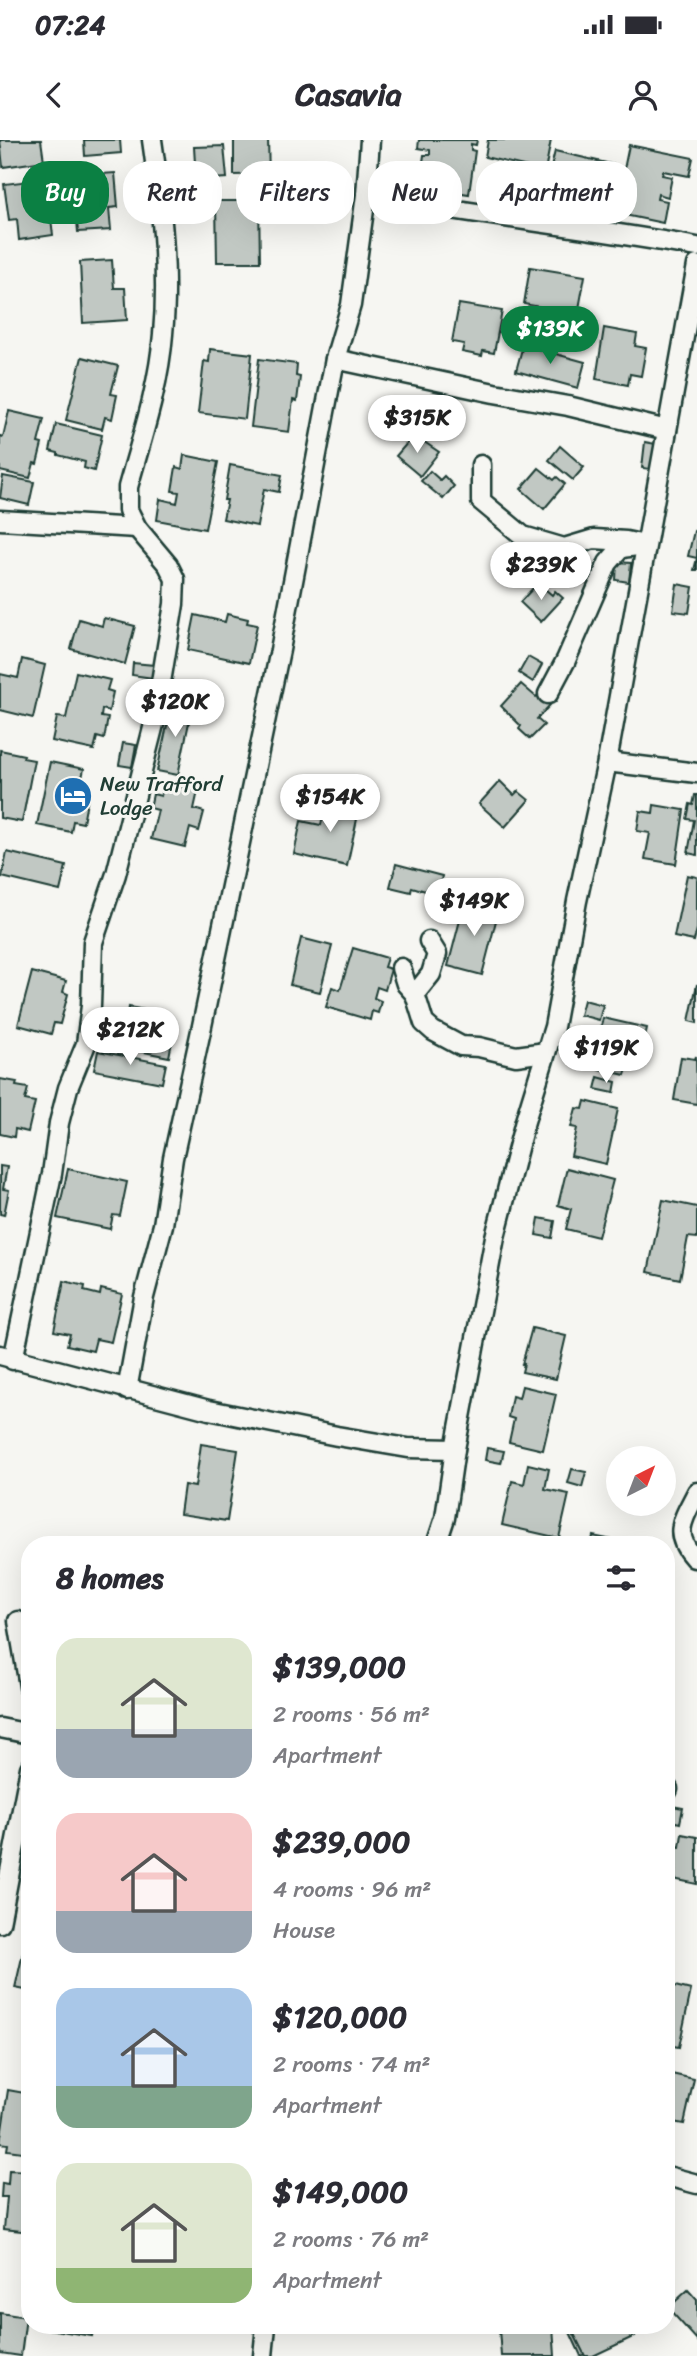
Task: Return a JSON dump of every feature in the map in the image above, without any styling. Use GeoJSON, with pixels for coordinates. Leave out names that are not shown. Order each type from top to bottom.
{"type":"FeatureCollection","features":[{"type":"Feature","properties":{"kind":"street"},"geometry":{"type":"LineString","coordinates":[[152,140],[164,252],[163,334],[153,396],[128,487],[128,510],[137,528],[169,565],[175,579],[174,604],[154,724],[116,874],[93,942],[92,1006],[86,1044],[68,1088],[59,1123],[52,1174],[6,1358],[209,1410],[369,1442],[408,1448],[455,1449]]}},
{"type":"Feature","properties":{"kind":"street"},"geometry":{"type":"LineString","coordinates":[[127,1390],[144,1297],[163,1224],[173,1158],[280,650],[335,359],[351,305],[366,195],[370,140]]}},
{"type":"Feature","properties":{"kind":"street"},"geometry":{"type":"LineString","coordinates":[[366,195],[459,212],[617,233],[697,247]]}},
{"type":"Feature","properties":{"kind":"street"},"geometry":{"type":"LineString","coordinates":[[439,1536],[445,1518],[455,1449],[495,1237],[525,1121],[554,1027],[577,901],[607,762],[697,265]]}},
{"type":"Feature","properties":{"kind":"street"},"geometry":{"type":"LineString","coordinates":[[335,359],[568,406],[667,430]]}},
{"type":"Feature","properties":{"kind":"street"},"geometry":{"type":"LineString","coordinates":[[481,465],[481,501],[523,536],[564,548],[594,539],[645,545]]}},
{"type":"Feature","properties":{"kind":"street"},"geometry":{"type":"LineString","coordinates":[[0,520],[137,528]]}},
{"type":"Feature","properties":{"kind":"street"},"geometry":{"type":"LineString","coordinates":[[548,694],[566,660],[608,563],[621,548],[645,545]]}},
{"type":"Feature","properties":{"kind":"street"},"geometry":{"type":"LineString","coordinates":[[607,762],[697,773]]}},
{"type":"Feature","properties":{"kind":"street"},"geometry":{"type":"LineString","coordinates":[[415,994],[432,974],[437,954],[429,941]]}},
{"type":"Feature","properties":{"kind":"street"},"geometry":{"type":"LineString","coordinates":[[401,968],[406,984],[415,994],[424,1023],[433,1031],[461,1046],[479,1047],[516,1056],[547,1052]]}},
{"type":"Feature","properties":{"kind":"street"},"geometry":{"type":"LineString","coordinates":[[697,1492],[680,1526],[682,1542],[694,1558],[697,1558]]}},
{"type":"Feature","properties":{"kind":"street"},"geometry":{"type":"LineString","coordinates":[[18,1621],[21,1639]]}},
{"type":"Feature","properties":{"kind":"street"},"geometry":{"type":"LineString","coordinates":[[0,1728],[21,1732]]}},
{"type":"Feature","properties":{"kind":"street"},"geometry":{"type":"LineString","coordinates":[[0,1923],[21,1815]]}},
{"type":"Feature","properties":{"kind":"street"},"geometry":{"type":"LineString","coordinates":[[675,2178],[697,2185]]}},
{"type":"Feature","properties":{"kind":"street"},"geometry":{"type":"LineString","coordinates":[[263,2356],[265,2334]]}},
{"type":"Feature","properties":{"kind":"building"},"geometry":{"type":"Polygon","coordinates":[[[0,140],[41,140],[44,161],[21,161],[21,164],[3,167],[0,140]]]}},
{"type":"Feature","properties":{"kind":"building"},"geometry":{"type":"Polygon","coordinates":[[[84,140],[120,140],[121,153],[85,156],[84,140]]]}},
{"type":"Feature","properties":{"kind":"building"},"geometry":{"type":"Polygon","coordinates":[[[234,140],[268,140],[269,161],[236,161],[234,175],[234,140]]]}},
{"type":"Feature","properties":{"kind":"building"},"geometry":{"type":"Polygon","coordinates":[[[419,140],[477,140],[476,145],[471,144],[471,150],[475,151],[469,194],[462,193],[462,161],[423,161],[424,155],[430,155],[430,150],[418,148],[419,140]]]}},
{"type":"Feature","properties":{"kind":"building"},"geometry":{"type":"Polygon","coordinates":[[[488,140],[551,140],[547,161],[502,161],[485,157],[488,140]]]}},
{"type":"Feature","properties":{"kind":"building"},"geometry":{"type":"Polygon","coordinates":[[[629,145],[693,158],[689,176],[663,171],[662,175],[672,177],[668,197],[658,194],[657,199],[667,201],[663,223],[637,218],[637,161],[626,161],[629,145]]]}},
{"type":"Feature","properties":{"kind":"building"},"geometry":{"type":"Polygon","coordinates":[[[224,146],[227,178],[222,178],[222,161],[195,161],[194,147],[224,146]]]}},
{"type":"Feature","properties":{"kind":"building"},"geometry":{"type":"Polygon","coordinates":[[[555,151],[598,161],[553,161],[555,151]]]}},
{"type":"Feature","properties":{"kind":"building"},"geometry":{"type":"Polygon","coordinates":[[[109,173],[115,173],[118,207],[109,208],[109,173]]]}},
{"type":"Feature","properties":{"kind":"building"},"geometry":{"type":"Polygon","coordinates":[[[21,182],[21,224],[52,224],[53,235],[19,240],[17,219],[9,220],[4,184],[21,182]]]}},
{"type":"Feature","properties":{"kind":"building"},"geometry":{"type":"Polygon","coordinates":[[[222,201],[236,201],[236,224],[259,224],[260,262],[217,262],[216,224],[222,224],[222,201]]]}},
{"type":"Feature","properties":{"kind":"building"},"geometry":{"type":"Polygon","coordinates":[[[109,208],[111,230],[78,232],[77,224],[109,224],[109,208]]]}},
{"type":"Feature","properties":{"kind":"building"},"geometry":{"type":"Polygon","coordinates":[[[112,260],[114,288],[125,288],[127,320],[83,323],[80,262],[112,260]]]}},
{"type":"Feature","properties":{"kind":"building"},"geometry":{"type":"Polygon","coordinates":[[[530,267],[585,276],[578,314],[524,304],[530,267]]]}},
{"type":"Feature","properties":{"kind":"building"},"geometry":{"type":"Polygon","coordinates":[[[459,304],[502,311],[494,353],[483,351],[482,356],[462,352],[464,344],[452,342],[459,304]]]}},
{"type":"Feature","properties":{"kind":"building"},"geometry":{"type":"Polygon","coordinates":[[[527,314],[548,319],[542,343],[521,338],[527,314]]]}},
{"type":"Feature","properties":{"kind":"building"},"geometry":{"type":"Polygon","coordinates":[[[604,328],[637,334],[635,346],[646,348],[641,376],[630,374],[628,385],[596,379],[604,328]]]}},
{"type":"Feature","properties":{"kind":"building"},"geometry":{"type":"Polygon","coordinates":[[[523,345],[585,362],[578,388],[516,371],[523,345]]]}},
{"type":"Feature","properties":{"kind":"building"},"geometry":{"type":"Polygon","coordinates":[[[210,349],[252,354],[245,419],[198,413],[204,361],[209,362],[210,349]]]}},
{"type":"Feature","properties":{"kind":"building"},"geometry":{"type":"Polygon","coordinates":[[[82,357],[118,366],[111,394],[117,395],[112,419],[105,417],[102,429],[66,420],[82,357]]]}},
{"type":"Feature","properties":{"kind":"building"},"geometry":{"type":"Polygon","coordinates":[[[259,359],[297,364],[296,376],[300,377],[297,401],[293,400],[289,432],[251,427],[259,359]]]}},
{"type":"Feature","properties":{"kind":"building"},"geometry":{"type":"Polygon","coordinates":[[[9,411],[44,419],[38,443],[42,444],[30,478],[0,471],[0,436],[3,437],[9,411]]]}},
{"type":"Feature","properties":{"kind":"building"},"geometry":{"type":"Polygon","coordinates":[[[56,424],[102,435],[94,471],[84,468],[85,462],[50,451],[56,424]]]}},
{"type":"Feature","properties":{"kind":"building"},"geometry":{"type":"Polygon","coordinates":[[[414,435],[439,452],[420,476],[396,456],[414,435]]]}},
{"type":"Feature","properties":{"kind":"building"},"geometry":{"type":"Polygon","coordinates":[[[645,442],[661,445],[658,470],[642,468],[645,442]]]}},
{"type":"Feature","properties":{"kind":"building"},"geometry":{"type":"Polygon","coordinates":[[[560,446],[584,467],[573,480],[549,460],[560,446]]]}},
{"type":"Feature","properties":{"kind":"building"},"geometry":{"type":"Polygon","coordinates":[[[184,455],[218,462],[205,529],[157,520],[160,499],[177,503],[179,492],[172,491],[176,467],[182,469],[184,455]]]}},
{"type":"Feature","properties":{"kind":"building"},"geometry":{"type":"Polygon","coordinates":[[[230,465],[282,475],[279,492],[264,489],[257,526],[223,519],[230,465]]]}},
{"type":"Feature","properties":{"kind":"building"},"geometry":{"type":"Polygon","coordinates":[[[539,468],[554,480],[557,477],[565,484],[544,509],[521,489],[539,468]]]}},
{"type":"Feature","properties":{"kind":"building"},"geometry":{"type":"Polygon","coordinates":[[[430,471],[440,480],[444,476],[454,486],[443,499],[421,481],[430,471]]]}},
{"type":"Feature","properties":{"kind":"building"},"geometry":{"type":"Polygon","coordinates":[[[3,476],[34,482],[29,505],[0,498],[3,476]]]}},
{"type":"Feature","properties":{"kind":"building"},"geometry":{"type":"Polygon","coordinates":[[[694,531],[697,532],[697,558],[688,556],[694,531]]]}},
{"type":"Feature","properties":{"kind":"building"},"geometry":{"type":"Polygon","coordinates":[[[617,562],[631,563],[629,582],[616,580],[617,562]]]}},
{"type":"Feature","properties":{"kind":"building"},"geometry":{"type":"Polygon","coordinates":[[[538,583],[552,595],[555,591],[563,598],[541,622],[520,602],[538,583]]]}},
{"type":"Feature","properties":{"kind":"building"},"geometry":{"type":"Polygon","coordinates":[[[677,584],[693,587],[689,613],[673,611],[677,584]]]}},
{"type":"Feature","properties":{"kind":"building"},"geometry":{"type":"Polygon","coordinates":[[[227,614],[248,619],[247,623],[257,625],[249,663],[188,650],[195,615],[225,622],[227,614]]]}},
{"type":"Feature","properties":{"kind":"building"},"geometry":{"type":"Polygon","coordinates":[[[104,618],[135,626],[125,664],[71,649],[79,619],[102,626],[104,618]]]}},
{"type":"Feature","properties":{"kind":"building"},"geometry":{"type":"Polygon","coordinates":[[[528,657],[542,665],[533,682],[519,673],[528,657]]]}},
{"type":"Feature","properties":{"kind":"building"},"geometry":{"type":"Polygon","coordinates":[[[22,659],[45,665],[33,718],[0,710],[0,674],[18,678],[22,659]]]}},
{"type":"Feature","properties":{"kind":"building"},"geometry":{"type":"Polygon","coordinates":[[[133,663],[154,665],[153,678],[132,675],[133,663]]]}},
{"type":"Feature","properties":{"kind":"building"},"geometry":{"type":"Polygon","coordinates":[[[76,672],[110,680],[107,690],[113,692],[109,711],[102,709],[101,717],[108,718],[104,739],[97,737],[94,750],[52,741],[57,717],[66,718],[76,672]]]}},
{"type":"Feature","properties":{"kind":"building"},"geometry":{"type":"Polygon","coordinates":[[[521,684],[536,697],[539,694],[550,705],[537,719],[544,725],[530,739],[501,706],[521,684]]]}},
{"type":"Feature","properties":{"kind":"building"},"geometry":{"type":"Polygon","coordinates":[[[172,703],[192,708],[178,775],[157,771],[172,703]]]}},
{"type":"Feature","properties":{"kind":"building"},"geometry":{"type":"Polygon","coordinates":[[[123,743],[136,745],[132,767],[119,765],[123,743]]]}},
{"type":"Feature","properties":{"kind":"building"},"geometry":{"type":"Polygon","coordinates":[[[0,750],[34,760],[22,822],[0,818],[0,750]]]}},
{"type":"Feature","properties":{"kind":"building"},"geometry":{"type":"Polygon","coordinates":[[[50,762],[84,769],[78,795],[88,797],[83,823],[73,821],[71,832],[37,825],[50,762]]]}},
{"type":"Feature","properties":{"kind":"building"},"geometry":{"type":"Polygon","coordinates":[[[500,781],[514,795],[518,791],[529,800],[505,827],[479,804],[500,781]]]}},
{"type":"Feature","properties":{"kind":"building"},"geometry":{"type":"Polygon","coordinates":[[[164,783],[198,791],[194,809],[204,812],[199,831],[190,828],[185,847],[151,839],[158,810],[150,808],[153,794],[161,796],[164,783]]]}},
{"type":"Feature","properties":{"kind":"building"},"geometry":{"type":"Polygon","coordinates":[[[695,795],[697,855],[688,853],[694,820],[687,819],[695,795]]]}},
{"type":"Feature","properties":{"kind":"building"},"geometry":{"type":"Polygon","coordinates":[[[327,797],[360,805],[347,866],[294,854],[301,821],[321,825],[327,797]]]}},
{"type":"Feature","properties":{"kind":"building"},"geometry":{"type":"Polygon","coordinates":[[[654,805],[684,810],[676,864],[645,859],[650,833],[637,831],[640,811],[653,813],[654,805]]]}},
{"type":"Feature","properties":{"kind":"building"},"geometry":{"type":"Polygon","coordinates":[[[7,852],[66,866],[60,891],[2,877],[7,852]]]}},
{"type":"Feature","properties":{"kind":"building"},"geometry":{"type":"Polygon","coordinates":[[[396,864],[442,876],[437,899],[428,897],[429,892],[412,887],[411,892],[390,887],[396,864]]]}},
{"type":"Feature","properties":{"kind":"building"},"geometry":{"type":"Polygon","coordinates":[[[687,875],[697,877],[697,929],[694,941],[674,937],[687,875]]]}},
{"type":"Feature","properties":{"kind":"building"},"geometry":{"type":"Polygon","coordinates":[[[465,901],[499,909],[482,975],[448,966],[465,901]]]}},
{"type":"Feature","properties":{"kind":"building"},"geometry":{"type":"Polygon","coordinates":[[[301,938],[332,946],[320,992],[290,985],[301,938]]]}},
{"type":"Feature","properties":{"kind":"building"},"geometry":{"type":"Polygon","coordinates":[[[353,948],[387,958],[384,967],[391,969],[385,990],[377,987],[374,998],[381,1001],[378,1013],[372,1011],[370,1020],[326,1007],[332,987],[340,990],[353,948]]]}},
{"type":"Feature","properties":{"kind":"building"},"geometry":{"type":"Polygon","coordinates":[[[32,972],[66,981],[63,992],[68,994],[60,1024],[54,1023],[51,1034],[18,1025],[32,972]]]}},
{"type":"Feature","properties":{"kind":"building"},"geometry":{"type":"Polygon","coordinates":[[[697,984],[697,1023],[689,1021],[697,984]]]}},
{"type":"Feature","properties":{"kind":"building"},"geometry":{"type":"Polygon","coordinates":[[[584,1000],[603,1005],[599,1020],[580,1015],[584,1000]]]}},
{"type":"Feature","properties":{"kind":"building"},"geometry":{"type":"Polygon","coordinates":[[[129,1007],[150,1011],[149,1021],[175,1026],[169,1057],[114,1046],[121,1012],[128,1013],[129,1007]]]}},
{"type":"Feature","properties":{"kind":"building"},"geometry":{"type":"Polygon","coordinates":[[[603,1018],[647,1028],[637,1071],[627,1069],[625,1075],[591,1067],[595,1051],[587,1049],[591,1032],[599,1034],[603,1018]]]}},
{"type":"Feature","properties":{"kind":"building"},"geometry":{"type":"Polygon","coordinates":[[[98,1051],[166,1064],[162,1083],[94,1070],[98,1051]]]}},
{"type":"Feature","properties":{"kind":"building"},"geometry":{"type":"Polygon","coordinates":[[[696,1056],[697,1104],[674,1100],[681,1057],[695,1059],[696,1056]]]}},
{"type":"Feature","properties":{"kind":"building"},"geometry":{"type":"Polygon","coordinates":[[[598,1077],[616,1082],[614,1093],[595,1089],[598,1077]]]}},
{"type":"Feature","properties":{"kind":"building"},"geometry":{"type":"Polygon","coordinates":[[[0,1079],[17,1082],[16,1086],[28,1088],[25,1100],[35,1102],[28,1132],[15,1129],[14,1137],[0,1134],[0,1079]]]}},
{"type":"Feature","properties":{"kind":"building"},"geometry":{"type":"Polygon","coordinates":[[[585,1101],[618,1109],[606,1164],[571,1156],[577,1128],[571,1127],[576,1108],[583,1109],[585,1101]]]}},
{"type":"Feature","properties":{"kind":"building"},"geometry":{"type":"Polygon","coordinates":[[[0,1166],[7,1167],[3,1189],[9,1190],[4,1215],[0,1214],[0,1166]]]}},
{"type":"Feature","properties":{"kind":"building"},"geometry":{"type":"Polygon","coordinates":[[[567,1168],[613,1180],[598,1237],[566,1229],[571,1209],[558,1205],[567,1168]]]}},
{"type":"Feature","properties":{"kind":"building"},"geometry":{"type":"Polygon","coordinates":[[[68,1169],[127,1182],[120,1216],[113,1215],[110,1229],[57,1218],[68,1169]]]}},
{"type":"Feature","properties":{"kind":"building"},"geometry":{"type":"Polygon","coordinates":[[[663,1200],[697,1207],[697,1238],[688,1237],[680,1279],[648,1272],[663,1200]]]}},
{"type":"Feature","properties":{"kind":"building"},"geometry":{"type":"Polygon","coordinates":[[[539,1218],[555,1221],[552,1238],[536,1235],[539,1218]]]}},
{"type":"Feature","properties":{"kind":"building"},"geometry":{"type":"Polygon","coordinates":[[[64,1281],[85,1286],[84,1291],[100,1295],[101,1289],[122,1294],[111,1342],[96,1339],[93,1351],[67,1345],[70,1334],[54,1331],[64,1281]]]}},
{"type":"Feature","properties":{"kind":"building"},"geometry":{"type":"Polygon","coordinates":[[[532,1328],[566,1336],[556,1379],[522,1372],[532,1328]]]}},
{"type":"Feature","properties":{"kind":"building"},"geometry":{"type":"Polygon","coordinates":[[[522,1386],[556,1394],[543,1450],[509,1442],[514,1419],[508,1417],[512,1396],[519,1398],[522,1386]]]}},
{"type":"Feature","properties":{"kind":"building"},"geometry":{"type":"Polygon","coordinates":[[[201,1444],[238,1450],[227,1521],[180,1514],[184,1485],[195,1487],[201,1444]]]}},
{"type":"Feature","properties":{"kind":"building"},"geometry":{"type":"Polygon","coordinates":[[[487,1448],[504,1451],[501,1463],[485,1460],[487,1448]]]}},
{"type":"Feature","properties":{"kind":"building"},"geometry":{"type":"Polygon","coordinates":[[[528,1464],[549,1469],[545,1489],[569,1494],[559,1536],[502,1525],[512,1481],[524,1484],[528,1464]]]}},
{"type":"Feature","properties":{"kind":"building"},"geometry":{"type":"Polygon","coordinates":[[[572,1469],[586,1472],[582,1487],[568,1483],[572,1469]]]}},
{"type":"Feature","properties":{"kind":"building"},"geometry":{"type":"Polygon","coordinates":[[[675,1806],[683,1808],[680,1823],[675,1822],[675,1806]]]}},
{"type":"Feature","properties":{"kind":"building"},"geometry":{"type":"Polygon","coordinates":[[[682,1834],[697,1837],[697,1884],[675,1879],[675,1846],[680,1847],[682,1834]]]}},
{"type":"Feature","properties":{"kind":"building"},"geometry":{"type":"Polygon","coordinates":[[[21,1962],[21,1989],[15,1988],[21,1962]]]}},
{"type":"Feature","properties":{"kind":"building"},"geometry":{"type":"Polygon","coordinates":[[[675,1986],[691,1990],[679,2047],[675,2046],[675,1986]]]}},
{"type":"Feature","properties":{"kind":"building"},"geometry":{"type":"Polygon","coordinates":[[[675,2075],[694,2079],[684,2124],[675,2122],[675,2075]]]}},
{"type":"Feature","properties":{"kind":"building"},"geometry":{"type":"Polygon","coordinates":[[[8,2090],[21,2092],[21,2152],[7,2150],[8,2144],[0,2143],[8,2090]]]}},
{"type":"Feature","properties":{"kind":"building"},"geometry":{"type":"Polygon","coordinates":[[[9,2170],[21,2171],[21,2231],[4,2229],[7,2197],[1,2197],[2,2183],[8,2184],[9,2170]]]}},
{"type":"Feature","properties":{"kind":"building"},"geometry":{"type":"Polygon","coordinates":[[[688,2290],[697,2300],[697,2340],[675,2316],[675,2302],[688,2290]]]}},
{"type":"Feature","properties":{"kind":"building"},"geometry":{"type":"Polygon","coordinates":[[[0,2313],[21,2316],[21,2334],[24,2334],[21,2356],[0,2353],[0,2313]]]}},
{"type":"Feature","properties":{"kind":"building"},"geometry":{"type":"Polygon","coordinates":[[[499,2334],[554,2334],[555,2356],[501,2356],[499,2334]]]}},
{"type":"Feature","properties":{"kind":"building"},"geometry":{"type":"Polygon","coordinates":[[[571,2334],[624,2334],[625,2337],[581,2356],[571,2334]]]}},
{"type":"Feature","properties":{"kind":"building"},"geometry":{"type":"Polygon","coordinates":[[[574,2334],[635,2336],[593,2356],[585,2356],[574,2334]]]}},
{"type":"Feature","properties":{"kind":"place","name":"New Trafford Lodge"},"geometry":{"type":"Point","coordinates":[73,796]}}]}
